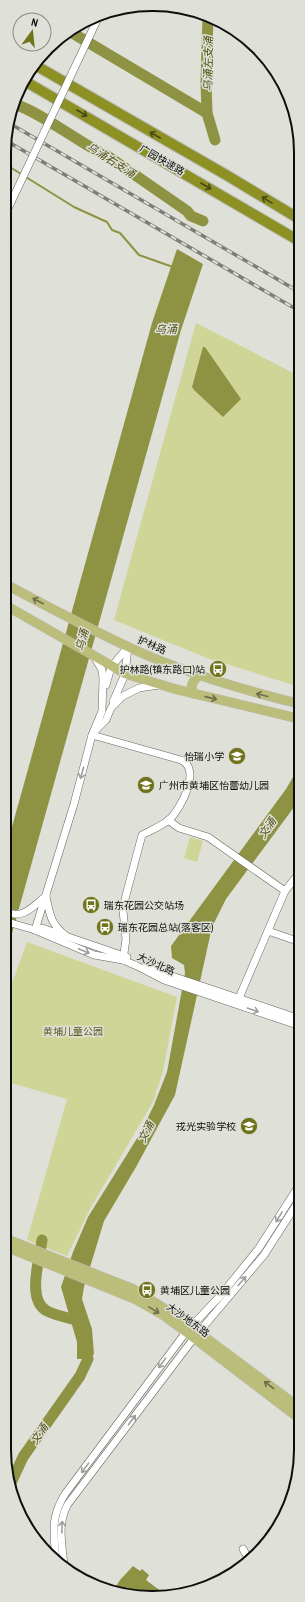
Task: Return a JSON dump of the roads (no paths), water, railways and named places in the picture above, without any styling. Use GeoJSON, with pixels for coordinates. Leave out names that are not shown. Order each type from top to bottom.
{"type":"FeatureCollection","features":[{"type":"Feature","properties":{"kind":"highway","name":"广园快速路"},"geometry":{"type":"LineString","coordinates":[[39,67],[294,216]]}},
{"type":"Feature","properties":{"kind":"highway","name":"广园快速路"},"geometry":{"type":"LineString","coordinates":[[29,84],[294,238]]}},
{"type":"Feature","properties":{"kind":"main road","name":"护林路"},"geometry":{"type":"LineString","coordinates":[[11,587],[128,646],[200,675],[249,691],[294,702]]}},
{"type":"Feature","properties":{"kind":"main road"},"geometry":{"type":"LineString","coordinates":[[11,608],[125,674],[159,685],[294,718]]}},
{"type":"Feature","properties":{"kind":"main road"},"geometry":{"type":"LineString","coordinates":[[194,694],[192,691],[192,684],[200,675]]}},
{"type":"Feature","properties":{"kind":"main road","name":"大沙地东路"},"geometry":{"type":"LineString","coordinates":[[11,1242],[33,1255]]}},
{"type":"Feature","properties":{"kind":"main road","name":"大沙地东路"},"geometry":{"type":"LineString","coordinates":[[11,1248],[95,1279],[133,1289],[145,1296],[294,1414]]}},
{"type":"Feature","properties":{"kind":"main road","name":"大沙地东路"},"geometry":{"type":"LineString","coordinates":[[197,1336],[294,1404]]}},
{"type":"Feature","properties":{"kind":"street"},"geometry":{"type":"LineString","coordinates":[[11,202],[96,23]]}},
{"type":"Feature","properties":{"kind":"street"},"geometry":{"type":"LineString","coordinates":[[103,696],[111,667],[128,646]]}},
{"type":"Feature","properties":{"kind":"street"},"geometry":{"type":"LineString","coordinates":[[92,735],[106,720],[125,674],[128,646]]}},
{"type":"Feature","properties":{"kind":"street"},"geometry":{"type":"LineString","coordinates":[[36,928],[74,804],[92,735],[102,711],[102,670],[95,658]]}},
{"type":"Feature","properties":{"kind":"street"},"geometry":{"type":"LineString","coordinates":[[111,708],[117,700],[132,691],[159,685]]}},
{"type":"Feature","properties":{"kind":"street"},"geometry":{"type":"LineString","coordinates":[[92,735],[186,762],[189,766],[190,773],[185,797],[180,807],[168,820],[142,835],[123,910],[126,939],[123,958]]}},
{"type":"Feature","properties":{"kind":"street"},"geometry":{"type":"LineString","coordinates":[[168,820],[179,828],[208,837],[285,891]]}},
{"type":"Feature","properties":{"kind":"street"},"geometry":{"type":"LineString","coordinates":[[239,998],[285,891],[294,880]]}},
{"type":"Feature","properties":{"kind":"street"},"geometry":{"type":"LineString","coordinates":[[11,916],[21,921],[28,911],[46,896]]}},
{"type":"Feature","properties":{"kind":"street"},"geometry":{"type":"LineString","coordinates":[[46,896],[52,921],[55,926],[68,937]]}},
{"type":"Feature","properties":{"kind":"street","name":"大沙北路"},"geometry":{"type":"LineString","coordinates":[[11,918],[21,921],[94,955],[123,958],[164,980],[216,995],[239,998],[294,1017]]}},
{"type":"Feature","properties":{"kind":"street","name":"大沙北路"},"geometry":{"type":"LineString","coordinates":[[11,921],[21,921]]}},
{"type":"Feature","properties":{"kind":"street","name":"大沙北路"},"geometry":{"type":"LineString","coordinates":[[36,928],[68,937],[146,965],[216,995],[294,1024]]}},
{"type":"Feature","properties":{"kind":"street"},"geometry":{"type":"LineString","coordinates":[[268,931],[294,940]]}},
{"type":"Feature","properties":{"kind":"street"},"geometry":{"type":"LineString","coordinates":[[56,1553],[54,1520],[58,1506],[188,1329],[221,1295],[259,1248],[294,1193]]}},
{"type":"Feature","properties":{"kind":"street"},"geometry":{"type":"LineString","coordinates":[[64,1560],[61,1527],[64,1510],[197,1336],[264,1255],[294,1208]]}},
{"type":"Feature","properties":{"kind":"street"},"geometry":{"type":"LineString","coordinates":[[243,1549],[247,1555]]}},
{"type":"Feature","properties":{"kind":"water","name":"乌涌"},"geometry":{"type":"Polygon","coordinates":[[[177,249],[203,264],[181,330],[11,937],[11,830],[152,323],[177,249]]]}},
{"type":"Feature","properties":{"kind":"water"},"geometry":{"type":"Polygon","coordinates":[[[203,347],[205,347],[241,399],[223,417],[192,387],[203,347]]]}},
{"type":"Feature","properties":{"kind":"water"},"geometry":{"type":"Polygon","coordinates":[[[294,775],[294,807],[226,899],[212,927],[175,1095],[136,1167],[104,1221],[84,1287],[82,1299],[92,1329],[94,1354],[88,1359],[77,1359],[77,1342],[61,1287],[73,1252],[88,1217],[141,1132],[167,1072],[185,973],[184,965],[172,958],[171,946],[286,789],[294,775]]]}},
{"type":"Feature","properties":{"kind":"water"},"geometry":{"type":"Polygon","coordinates":[[[133,1566],[140,1571],[142,1569],[149,1575],[146,1580],[161,1591],[134,1590],[116,1586],[133,1566]]]}},
{"type":"Feature","properties":{"kind":"waterway","name":"乌涌左支涌"},"geometry":{"type":"LineString","coordinates":[[208,22],[206,82],[207,113],[215,140]]}},
{"type":"Feature","properties":{"kind":"waterway","name":"乌涌右支涌"},"geometry":{"type":"LineString","coordinates":[[75,34],[207,113]]}},
{"type":"Feature","properties":{"kind":"waterway","name":"乌涌右支涌"},"geometry":{"type":"LineString","coordinates":[[19,106],[40,116],[109,157],[187,211],[191,216],[203,221]]}},
{"type":"Feature","properties":{"kind":"waterway"},"geometry":{"type":"LineString","coordinates":[[11,168],[74,207],[107,222],[112,230],[120,233],[139,255],[173,267]]}},
{"type":"Feature","properties":{"kind":"waterway"},"geometry":{"type":"LineString","coordinates":[[42,1240],[36,1278],[37,1298],[41,1306],[47,1311],[59,1316],[80,1321]]}},
{"type":"Feature","properties":{"kind":"waterway","name":"文涌"},"geometry":{"type":"LineString","coordinates":[[14,1477],[23,1457],[80,1376],[88,1359],[85,1345]]}},
{"type":"Feature","properties":{"kind":"railway"},"geometry":{"type":"LineString","coordinates":[[14,126],[294,289]]}},
{"type":"Feature","properties":{"kind":"railway"},"geometry":{"type":"LineString","coordinates":[[11,143],[294,308]]}},
{"type":"Feature","properties":{"kind":"place","name":"护林路(镇东路口)站"},"geometry":{"type":"Point","coordinates":[218,669]}},
{"type":"Feature","properties":{"kind":"place","name":"怡瑞小学"},"geometry":{"type":"Point","coordinates":[237,756]}},
{"type":"Feature","properties":{"kind":"place","name":"广州市黄埔区怡蕾幼儿园"},"geometry":{"type":"Point","coordinates":[146,785]}},
{"type":"Feature","properties":{"kind":"place","name":"瑞东花园公交站场"},"geometry":{"type":"Point","coordinates":[91,905]}},
{"type":"Feature","properties":{"kind":"place","name":"瑞东花园总站(落客区)"},"geometry":{"type":"Point","coordinates":[105,927]}},
{"type":"Feature","properties":{"kind":"place","name":"戎光实验学校"},"geometry":{"type":"Point","coordinates":[249,1126]}},
{"type":"Feature","properties":{"kind":"place","name":"黄埔区儿童公园"},"geometry":{"type":"Point","coordinates":[147,1290]}},
{"type":"Feature","properties":{"kind":"park label","name":"黄埔儿童公园"},"geometry":{"type":"Point","coordinates":[73,1031]}}]}
